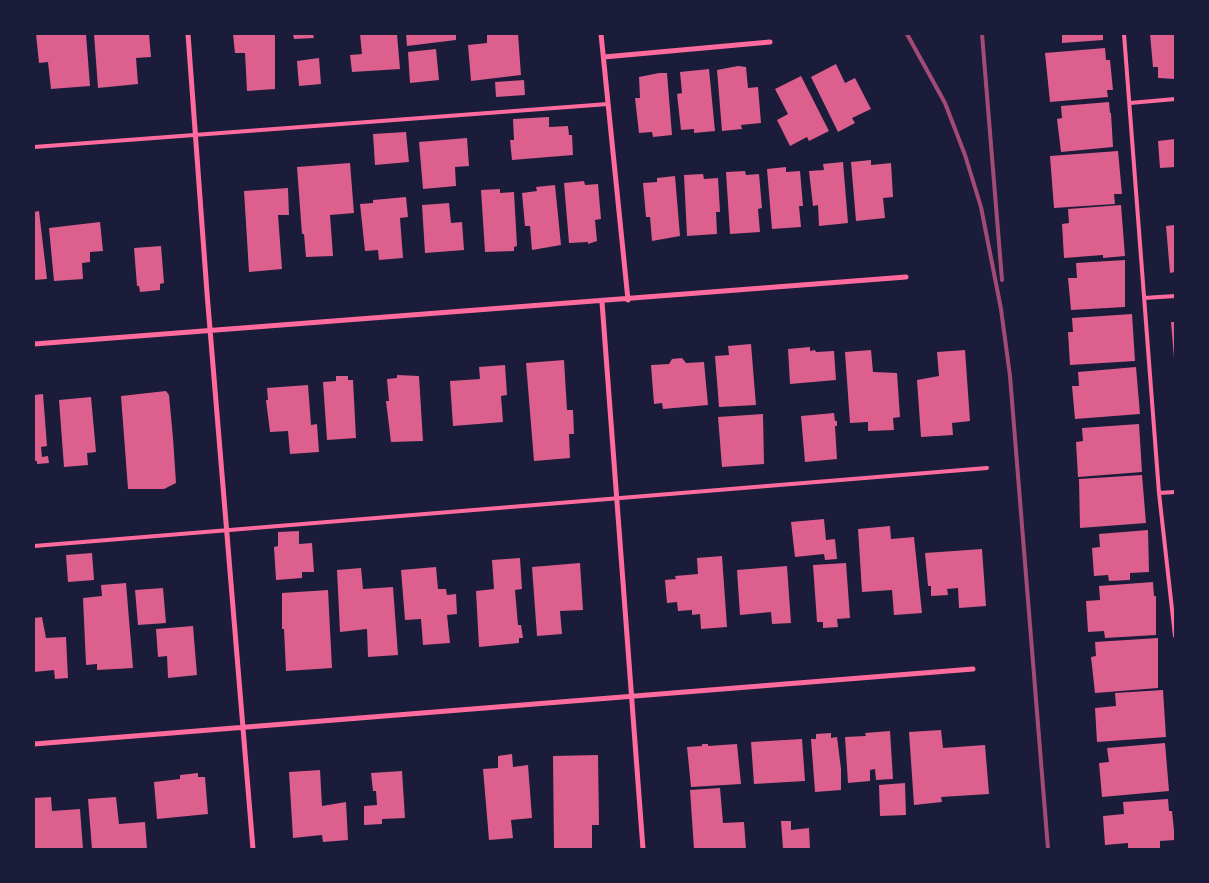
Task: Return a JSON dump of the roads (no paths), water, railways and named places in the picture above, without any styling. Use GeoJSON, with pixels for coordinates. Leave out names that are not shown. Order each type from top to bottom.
{"type":"FeatureCollection","features":[{"type":"Feature","properties":{"kind":"street"},"geometry":{"type":"LineString","coordinates":[[188,34],[210,331],[253,849]]}},
{"type":"Feature","properties":{"kind":"street"},"geometry":{"type":"LineString","coordinates":[[602,34],[628,300]]}},
{"type":"Feature","properties":{"kind":"street"},"geometry":{"type":"LineString","coordinates":[[604,57],[770,42]]}},
{"type":"Feature","properties":{"kind":"street"},"geometry":{"type":"LineString","coordinates":[[34,344],[602,302],[906,277]]}},
{"type":"Feature","properties":{"kind":"street"},"geometry":{"type":"LineString","coordinates":[[602,302],[643,849]]}},
{"type":"Feature","properties":{"kind":"street"},"geometry":{"type":"LineString","coordinates":[[34,744],[973,669]]}},
{"type":"Feature","properties":{"kind":"lane"},"geometry":{"type":"LineString","coordinates":[[1124,34],[1159,493],[1175,636]]}},
{"type":"Feature","properties":{"kind":"lane"},"geometry":{"type":"LineString","coordinates":[[1130,102],[1175,99]]}},
{"type":"Feature","properties":{"kind":"lane"},"geometry":{"type":"LineString","coordinates":[[34,146],[608,104]]}},
{"type":"Feature","properties":{"kind":"lane"},"geometry":{"type":"LineString","coordinates":[[1144,298],[1175,296]]}},
{"type":"Feature","properties":{"kind":"lane"},"geometry":{"type":"LineString","coordinates":[[34,546],[987,468]]}},
{"type":"Feature","properties":{"kind":"lane"},"geometry":{"type":"LineString","coordinates":[[1159,493],[1175,492]]}},
{"type":"Feature","properties":{"kind":"railway"},"geometry":{"type":"LineString","coordinates":[[907,34],[945,103],[965,155],[981,207],[1001,309],[1010,376],[1048,849]]}},
{"type":"Feature","properties":{"kind":"railway"},"geometry":{"type":"LineString","coordinates":[[982,34],[1002,280]]}}]}
